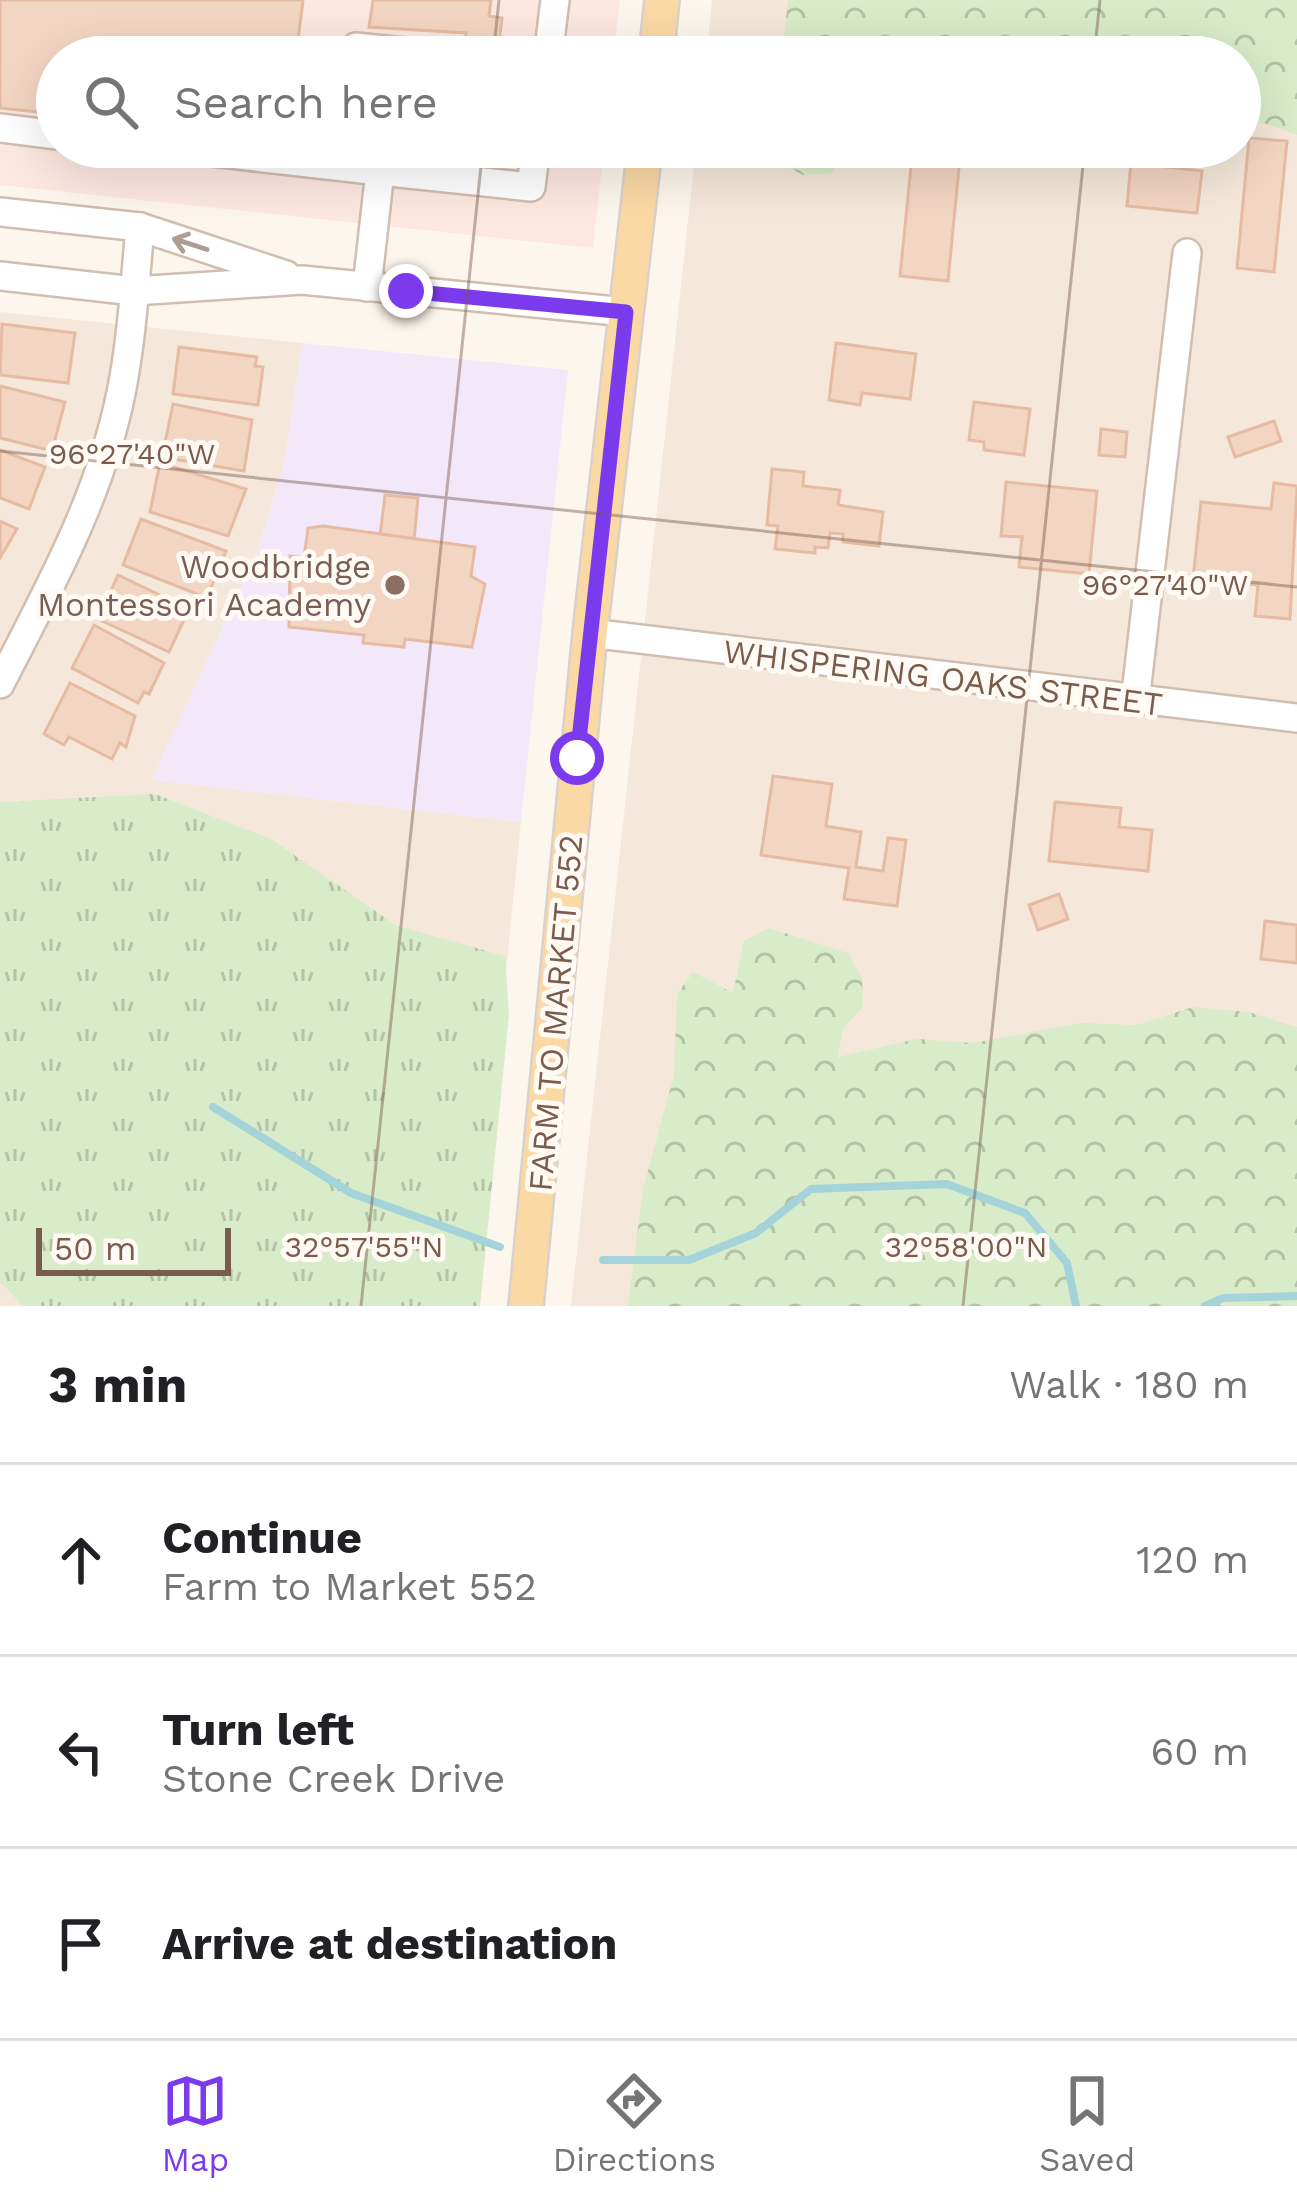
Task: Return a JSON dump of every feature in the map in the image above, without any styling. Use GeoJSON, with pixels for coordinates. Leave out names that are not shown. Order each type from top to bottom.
{"type":"FeatureCollection","features":[{"type":"Feature","properties":{"kind":"main road"},"geometry":{"type":"LineString","coordinates":[[658,36],[662,0]]}},
{"type":"Feature","properties":{"kind":"main road","name":"FARM TO MARKET 552"},"geometry":{"type":"LineString","coordinates":[[526,1306],[590,633],[643,168]]}},
{"type":"Feature","properties":{"kind":"street"},"geometry":{"type":"LineString","coordinates":[[551,36],[555,0]]}},
{"type":"Feature","properties":{"kind":"street"},"geometry":{"type":"LineString","coordinates":[[0,128],[36,132]]}},
{"type":"Feature","properties":{"kind":"street"},"geometry":{"type":"LineString","coordinates":[[368,168],[532,187],[534,168]]}},
{"type":"Feature","properties":{"kind":"street"},"geometry":{"type":"LineString","coordinates":[[367,287],[380,171]]}},
{"type":"Feature","properties":{"kind":"street"},"geometry":{"type":"LineString","coordinates":[[0,212],[140,227],[302,280]]}},
{"type":"Feature","properties":{"kind":"street"},"geometry":{"type":"LineString","coordinates":[[0,683],[72,542],[101,471],[122,393],[140,227]]}},
{"type":"Feature","properties":{"kind":"street"},"geometry":{"type":"LineString","coordinates":[[1135,701],[1187,254]]}},
{"type":"Feature","properties":{"kind":"street"},"geometry":{"type":"LineString","coordinates":[[0,276],[134,291],[302,280],[626,312]]}},
{"type":"Feature","properties":{"kind":"street","name":"WHISPERING OAKS STREET"},"geometry":{"type":"LineString","coordinates":[[590,633],[1297,718]]}},
{"type":"Feature","properties":{"kind":"shaded area"},"geometry":{"type":"Polygon","coordinates":[[[0,0],[620,0],[616,36],[36,36],[36,168],[602,168],[593,248],[0,185],[0,0]]]}},
{"type":"Feature","properties":{"kind":"shaded area"},"geometry":{"type":"Polygon","coordinates":[[[712,0],[1297,0],[1297,1306],[571,1306],[694,168],[1261,168],[1261,36],[708,36],[712,0]]]}},
{"type":"Feature","properties":{"kind":"shaded area"},"geometry":{"type":"Polygon","coordinates":[[[0,312],[302,343],[286,454],[258,551],[153,780],[521,822],[472,1306],[0,1306],[0,312]]]}},
{"type":"Feature","properties":{"kind":"shaded area","name":"Woodbridge Montessori Academy"},"geometry":{"type":"Polygon","coordinates":[[[302,343],[568,370],[521,822],[151,780],[258,551],[286,454],[302,343]]]}},
{"type":"Feature","properties":{"kind":"green space"},"geometry":{"type":"Polygon","coordinates":[[[788,0],[1297,0],[1297,135],[1261,123],[1261,36],[784,36],[788,0]]]}},
{"type":"Feature","properties":{"kind":"green space"},"geometry":{"type":"Polygon","coordinates":[[[790,168],[835,168],[832,173],[803,175],[790,168]]]}},
{"type":"Feature","properties":{"kind":"green space"},"geometry":{"type":"Polygon","coordinates":[[[155,794],[271,839],[397,926],[505,956],[509,1014],[480,1306],[23,1306],[0,1282],[0,802],[155,794]]]}},
{"type":"Feature","properties":{"kind":"green space"},"geometry":{"type":"Polygon","coordinates":[[[769,928],[848,953],[862,978],[863,1007],[843,1028],[838,1057],[917,1039],[973,1043],[1080,1023],[1137,1025],[1193,1007],[1248,1012],[1297,1027],[1297,1306],[628,1306],[643,1189],[674,1075],[677,994],[693,972],[733,993],[744,941],[769,928]]]}},
{"type":"Feature","properties":{"kind":"building"},"geometry":{"type":"Polygon","coordinates":[[[0,0],[303,0],[299,36],[36,36],[36,112],[0,108],[0,0]]]}},
{"type":"Feature","properties":{"kind":"building"},"geometry":{"type":"Polygon","coordinates":[[[373,0],[491,0],[489,16],[502,18],[500,36],[369,27],[373,0]]]}},
{"type":"Feature","properties":{"kind":"building"},"geometry":{"type":"Polygon","coordinates":[[[1261,139],[1287,141],[1274,272],[1237,268],[1246,168],[1261,168],[1261,139]]]}},
{"type":"Feature","properties":{"kind":"building"},"geometry":{"type":"Polygon","coordinates":[[[911,168],[959,168],[948,281],[900,276],[911,168]]]}},
{"type":"Feature","properties":{"kind":"building"},"geometry":{"type":"Polygon","coordinates":[[[1131,168],[1202,171],[1197,213],[1127,206],[1131,168]]]}},
{"type":"Feature","properties":{"kind":"building"},"geometry":{"type":"Polygon","coordinates":[[[2,324],[75,333],[68,383],[0,375],[2,324]]]}},
{"type":"Feature","properties":{"kind":"building"},"geometry":{"type":"Polygon","coordinates":[[[836,343],[916,354],[910,399],[862,393],[860,405],[829,400],[836,343]]]}},
{"type":"Feature","properties":{"kind":"building"},"geometry":{"type":"Polygon","coordinates":[[[179,347],[257,357],[255,366],[263,367],[258,405],[173,394],[179,347]]]}},
{"type":"Feature","properties":{"kind":"building"},"geometry":{"type":"Polygon","coordinates":[[[0,386],[65,402],[52,451],[0,438],[0,386]]]}},
{"type":"Feature","properties":{"kind":"building"},"geometry":{"type":"Polygon","coordinates":[[[974,402],[1030,409],[1024,455],[984,450],[984,442],[969,440],[974,402]]]}},
{"type":"Feature","properties":{"kind":"building"},"geometry":{"type":"Polygon","coordinates":[[[173,404],[252,420],[244,471],[162,457],[173,404]]]}},
{"type":"Feature","properties":{"kind":"building"},"geometry":{"type":"Polygon","coordinates":[[[1274,421],[1281,441],[1235,457],[1228,437],[1274,421]]]}},
{"type":"Feature","properties":{"kind":"building"},"geometry":{"type":"Polygon","coordinates":[[[1101,429],[1127,432],[1125,457],[1099,455],[1101,429]]]}},
{"type":"Feature","properties":{"kind":"building"},"geometry":{"type":"Polygon","coordinates":[[[0,450],[45,467],[29,509],[0,498],[0,450]]]}},
{"type":"Feature","properties":{"kind":"building"},"geometry":{"type":"Polygon","coordinates":[[[160,463],[246,489],[228,536],[150,512],[160,463]]]}},
{"type":"Feature","properties":{"kind":"building"},"geometry":{"type":"Polygon","coordinates":[[[772,469],[804,472],[803,486],[840,490],[838,505],[883,512],[879,546],[843,542],[843,534],[830,533],[828,548],[815,547],[815,553],[775,549],[778,526],[767,525],[772,469]]]}},
{"type":"Feature","properties":{"kind":"building"},"geometry":{"type":"Polygon","coordinates":[[[1006,482],[1097,491],[1089,574],[1019,567],[1022,537],[1001,536],[1006,482]]]}},
{"type":"Feature","properties":{"kind":"building"},"geometry":{"type":"Polygon","coordinates":[[[1274,483],[1297,486],[1290,619],[1255,616],[1258,585],[1193,579],[1201,502],[1271,509],[1274,483]]]}},
{"type":"Feature","properties":{"kind":"building"},"geometry":{"type":"Polygon","coordinates":[[[385,495],[418,498],[414,540],[380,536],[385,495]]]}},
{"type":"Feature","properties":{"kind":"building"},"geometry":{"type":"Polygon","coordinates":[[[141,519],[226,551],[207,598],[123,565],[141,519]]]}},
{"type":"Feature","properties":{"kind":"building"},"geometry":{"type":"Polygon","coordinates":[[[0,521],[17,529],[0,558],[0,521]]]}},
{"type":"Feature","properties":{"kind":"building"},"geometry":{"type":"Polygon","coordinates":[[[323,526],[475,547],[471,576],[485,584],[472,647],[405,639],[404,647],[363,643],[364,635],[289,627],[290,556],[304,558],[308,528],[323,526]]]}},
{"type":"Feature","properties":{"kind":"building"},"geometry":{"type":"Polygon","coordinates":[[[118,575],[189,609],[169,652],[98,619],[118,575]]]}},
{"type":"Feature","properties":{"kind":"building"},"geometry":{"type":"Polygon","coordinates":[[[94,625],[164,663],[149,694],[144,692],[138,703],[72,668],[94,625]]]}},
{"type":"Feature","properties":{"kind":"building"},"geometry":{"type":"Polygon","coordinates":[[[70,683],[135,716],[126,747],[120,743],[112,759],[69,737],[64,745],[44,734],[70,683]]]}},
{"type":"Feature","properties":{"kind":"building"},"geometry":{"type":"Polygon","coordinates":[[[773,776],[832,784],[826,826],[861,832],[856,867],[883,871],[888,838],[906,840],[897,906],[844,899],[849,868],[761,855],[773,776]]]}},
{"type":"Feature","properties":{"kind":"building"},"geometry":{"type":"Polygon","coordinates":[[[1055,802],[1121,808],[1119,827],[1152,830],[1148,871],[1049,861],[1055,802]]]}},
{"type":"Feature","properties":{"kind":"building"},"geometry":{"type":"Polygon","coordinates":[[[1059,894],[1068,919],[1038,930],[1029,905],[1059,894]]]}},
{"type":"Feature","properties":{"kind":"building"},"geometry":{"type":"Polygon","coordinates":[[[1265,921],[1297,925],[1297,963],[1261,959],[1265,921]]]}},
{"type":"Feature","properties":{"kind":"waterway"},"geometry":{"type":"LineString","coordinates":[[213,1107],[351,1193],[500,1247]]}},
{"type":"Feature","properties":{"kind":"waterway"},"geometry":{"type":"LineString","coordinates":[[603,1260],[689,1260],[756,1233],[811,1189],[947,1184],[1025,1213],[1067,1263],[1076,1306]]}},
{"type":"Feature","properties":{"kind":"waterway"},"geometry":{"type":"LineString","coordinates":[[1205,1306],[1223,1298],[1297,1296]]}},
{"type":"Feature","properties":{"kind":"place","name":"Woodbridge Montessori Academy"},"geometry":{"type":"Point","coordinates":[395,585]}},
{"type":"Feature","properties":{"kind":"route"},"geometry":{"type":"LineString","coordinates":[[406,291],[626,312],[577,758]]}}]}
